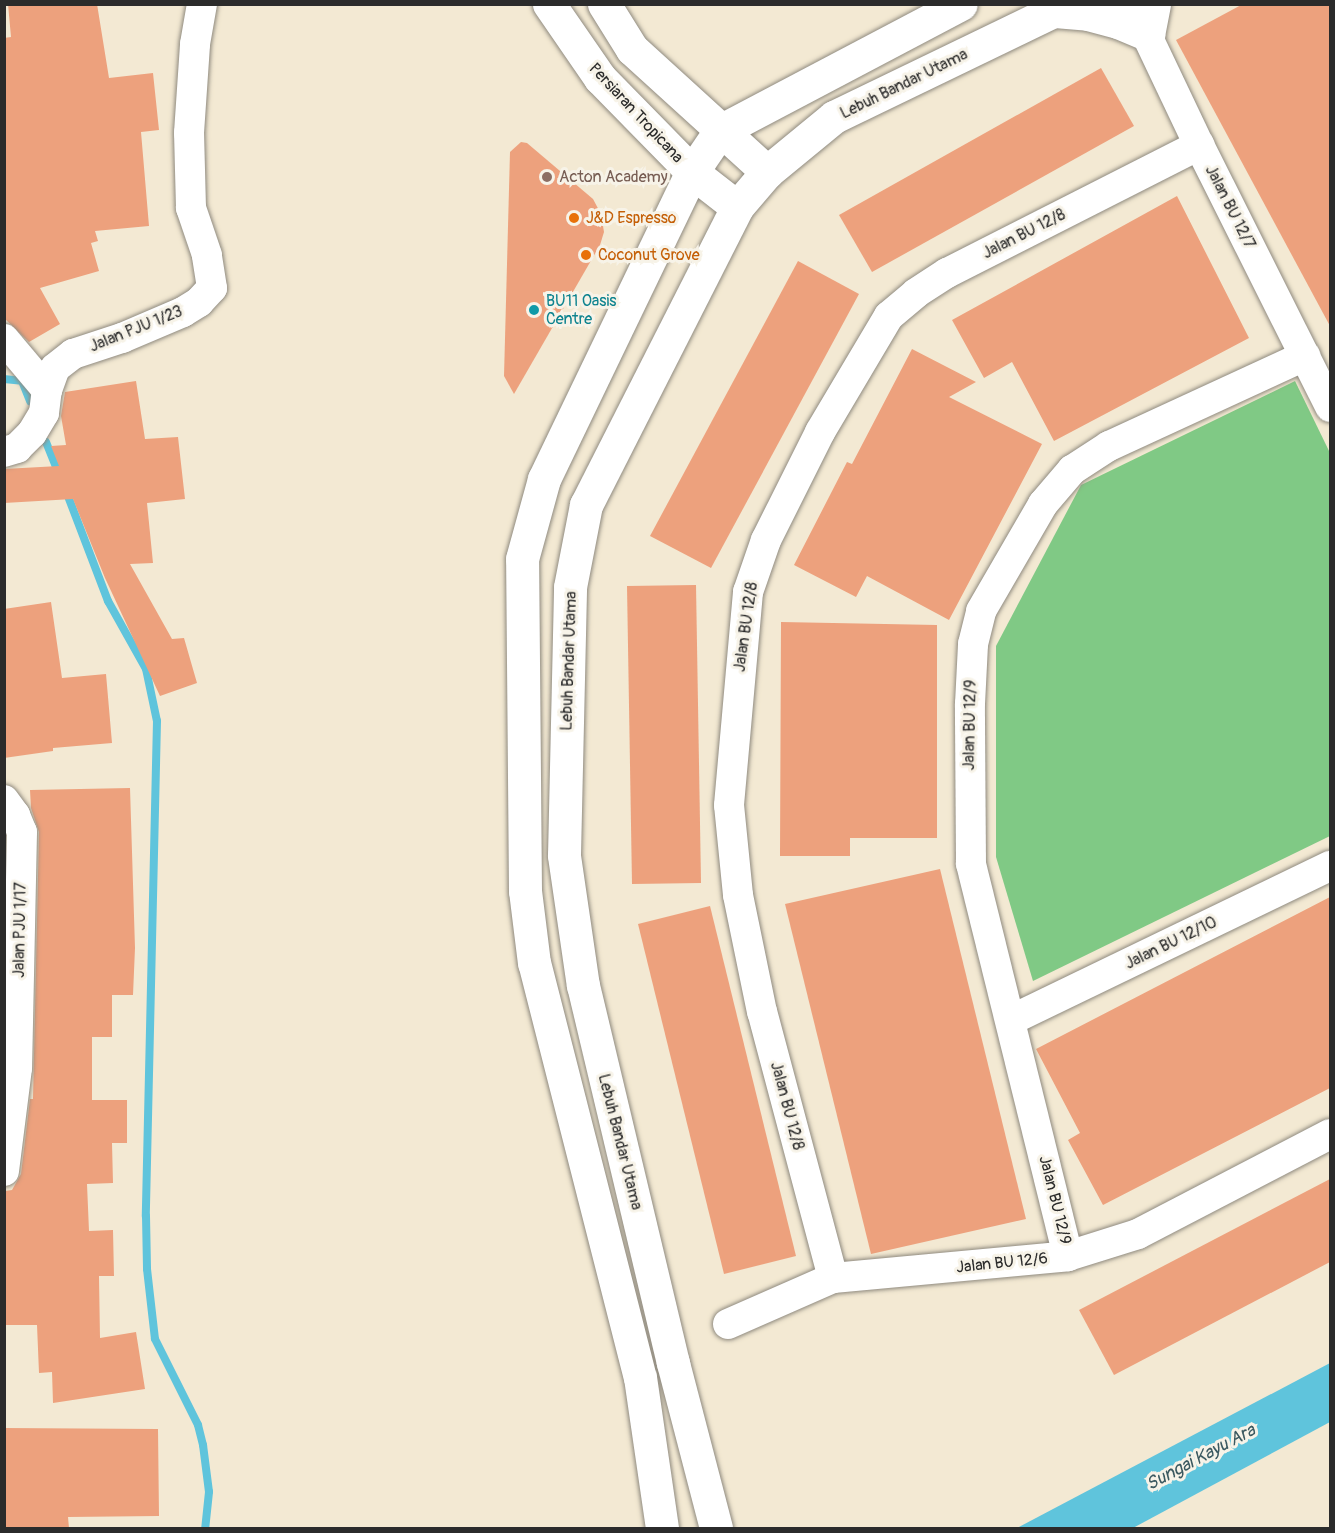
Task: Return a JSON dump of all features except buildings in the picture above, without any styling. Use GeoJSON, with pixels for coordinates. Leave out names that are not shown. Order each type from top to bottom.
{"type":"FeatureCollection","features":[{"type":"Feature","properties":{"kind":"main road","name":"Persiaran Tropicana"},"geometry":{"type":"LineString","coordinates":[[549,4],[600,78],[692,172],[737,207]]}},
{"type":"Feature","properties":{"kind":"main road"},"geometry":{"type":"LineString","coordinates":[[604,4],[632,50],[767,172]]}},
{"type":"Feature","properties":{"kind":"main road"},"geometry":{"type":"LineString","coordinates":[[662,1528],[640,1378],[534,963],[525,891],[522,559],[543,479],[692,172],[720,131],[961,4]]}},
{"type":"Feature","properties":{"kind":"main road"},"geometry":{"type":"LineString","coordinates":[[1062,8],[1118,22],[1151,20]]}},
{"type":"Feature","properties":{"kind":"main road","name":"Lebuh Bandar Utama"},"geometry":{"type":"LineString","coordinates":[[716,1528],[673,1363],[583,986],[564,855],[570,588],[586,505],[737,207],[767,172],[834,117],[1062,8]]}},
{"type":"Feature","properties":{"kind":"street","name":"Jalan PJU 1/23"},"geometry":{"type":"LineString","coordinates":[[4,452],[17,448],[32,432],[44,413],[47,390],[55,368],[73,354],[122,338],[183,312],[199,302],[212,288],[207,255],[191,208],[189,133],[195,44],[202,4]]}},
{"type":"Feature","properties":{"kind":"street","name":"Jalan BU 12/7"},"geometry":{"type":"LineString","coordinates":[[1132,4],[1151,20],[1198,144],[1330,407]]}},
{"type":"Feature","properties":{"kind":"street","name":"Jalan BU 12/8"},"geometry":{"type":"LineString","coordinates":[[833,1278],[762,1012],[738,894],[729,805],[748,592],[765,540],[820,432],[890,316],[916,293],[947,273],[1198,144]]}},
{"type":"Feature","properties":{"kind":"street"},"geometry":{"type":"LineString","coordinates":[[4,339],[47,390]]}},
{"type":"Feature","properties":{"kind":"street","name":"Jalan BU 12/9"},"geometry":{"type":"LineString","coordinates":[[1068,1256],[1011,1020],[970,864],[968,845],[970,692],[973,644],[981,611],[1043,504],[1072,470],[1109,446],[1305,356]]}},
{"type":"Feature","properties":{"kind":"street","name":"Jalan PJU 1/17"},"geometry":{"type":"LineString","coordinates":[[4,800],[15,815],[22,832],[4,1171]]}},
{"type":"Feature","properties":{"kind":"street","name":"Jalan BU 12/10"},"geometry":{"type":"LineString","coordinates":[[1011,1020],[1330,866]]}},
{"type":"Feature","properties":{"kind":"street","name":"Jalan BU 12/6"},"geometry":{"type":"LineString","coordinates":[[728,1324],[833,1278],[1068,1256],[1138,1234],[1330,1134]]}},
{"type":"Feature","properties":{"kind":"street"},"geometry":{"type":"LineString","coordinates":[[640,1378],[673,1363]]}},
{"type":"Feature","properties":{"kind":"green space"},"geometry":{"type":"Polygon","coordinates":[[[1295,381],[1330,453],[1330,836],[1033,981],[996,857],[996,646],[1081,485],[1295,381]]]}},
{"type":"Feature","properties":{"kind":"water","name":"Sungai Kayu Ara"},"geometry":{"type":"Polygon","coordinates":[[[1330,1363],[1330,1422],[1133,1528],[1017,1528],[1330,1363]]]}},
{"type":"Feature","properties":{"kind":"waterway"},"geometry":{"type":"LineString","coordinates":[[4,379],[22,381],[30,401]]}},
{"type":"Feature","properties":{"kind":"waterway"},"geometry":{"type":"LineString","coordinates":[[46,442],[59,474]]}},
{"type":"Feature","properties":{"kind":"waterway"},"geometry":{"type":"LineString","coordinates":[[66,491],[108,601],[146,669],[157,721],[146,1216],[147,1269],[155,1339],[198,1425],[203,1445],[209,1492],[205,1528]]}},
{"type":"Feature","properties":{"kind":"place","name":"Acton Academy"},"geometry":{"type":"Point","coordinates":[547,177]}},
{"type":"Feature","properties":{"kind":"place","name":"J&D Espresso"},"geometry":{"type":"Point","coordinates":[574,218]}},
{"type":"Feature","properties":{"kind":"place","name":"Coconut Grove"},"geometry":{"type":"Point","coordinates":[586,255]}},
{"type":"Feature","properties":{"kind":"place","name":"BU11 Oasis Centre"},"geometry":{"type":"Point","coordinates":[534,310]}}]}
